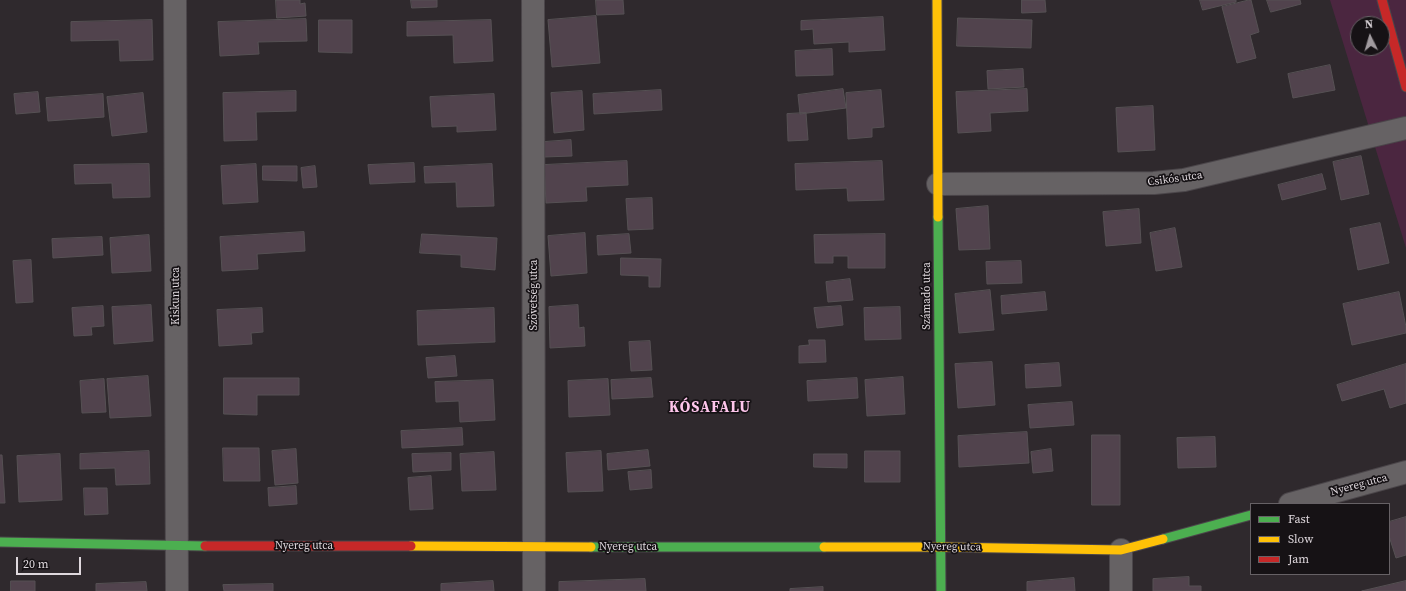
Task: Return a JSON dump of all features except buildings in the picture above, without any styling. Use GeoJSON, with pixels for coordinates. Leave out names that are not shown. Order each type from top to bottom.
{"type":"FeatureCollection","features":[{"type":"Feature","properties":{"kind":"street","name":"Kiskun utca"},"geometry":{"type":"LineString","coordinates":[[175,0],[177,591]]}},
{"type":"Feature","properties":{"kind":"street","name":"Szövetség utca"},"geometry":{"type":"LineString","coordinates":[[533,0],[534,591]]}},
{"type":"Feature","properties":{"kind":"street","name":"Számadó utca"},"geometry":{"type":"LineString","coordinates":[[937,0],[941,591]]}},
{"type":"Feature","properties":{"kind":"street"},"geometry":{"type":"LineString","coordinates":[[1382,0],[1406,87]]}},
{"type":"Feature","properties":{"kind":"street","name":"Csikós utca"},"geometry":{"type":"LineString","coordinates":[[938,184],[1154,183],[1184,180],[1406,128]]}},
{"type":"Feature","properties":{"kind":"street","name":"Nyereg utca"},"geometry":{"type":"LineString","coordinates":[[1294,503],[1406,472]]}},
{"type":"Feature","properties":{"kind":"street","name":"Nyereg utca"},"geometry":{"type":"LineString","coordinates":[[0,542],[177,546],[941,547],[1121,550],[1250,515]]}},
{"type":"Feature","properties":{"kind":"street"},"geometry":{"type":"LineString","coordinates":[[1121,550],[1121,591]]}},
{"type":"Feature","properties":{"kind":"shaded area"},"geometry":{"type":"Polygon","coordinates":[[[1330,0],[1406,0],[1406,248],[1330,0]]]}},
{"type":"Feature","properties":{"kind":"traffic: fast"},"geometry":{"type":"LineString","coordinates":[[938,217],[941,591]]}},
{"type":"Feature","properties":{"kind":"traffic: fast"},"geometry":{"type":"LineString","coordinates":[[1163,539],[1250,515]]}},
{"type":"Feature","properties":{"kind":"traffic: fast"},"geometry":{"type":"LineString","coordinates":[[0,542],[205,546]]}},
{"type":"Feature","properties":{"kind":"traffic: fast"},"geometry":{"type":"LineString","coordinates":[[591,547],[824,547]]}},
{"type":"Feature","properties":{"kind":"traffic: slow"},"geometry":{"type":"LineString","coordinates":[[937,0],[938,217]]}},
{"type":"Feature","properties":{"kind":"traffic: slow"},"geometry":{"type":"LineString","coordinates":[[824,547],[1121,550],[1163,539]]}},
{"type":"Feature","properties":{"kind":"traffic: slow"},"geometry":{"type":"LineString","coordinates":[[411,546],[591,547]]}},
{"type":"Feature","properties":{"kind":"traffic: jam"},"geometry":{"type":"LineString","coordinates":[[1382,0],[1406,87]]}},
{"type":"Feature","properties":{"kind":"traffic: jam"},"geometry":{"type":"LineString","coordinates":[[205,546],[411,546]]}},
{"type":"Feature","properties":{"kind":"district","name":"KÓSAFALU"},"geometry":{"type":"Point","coordinates":[710,408]}}]}
